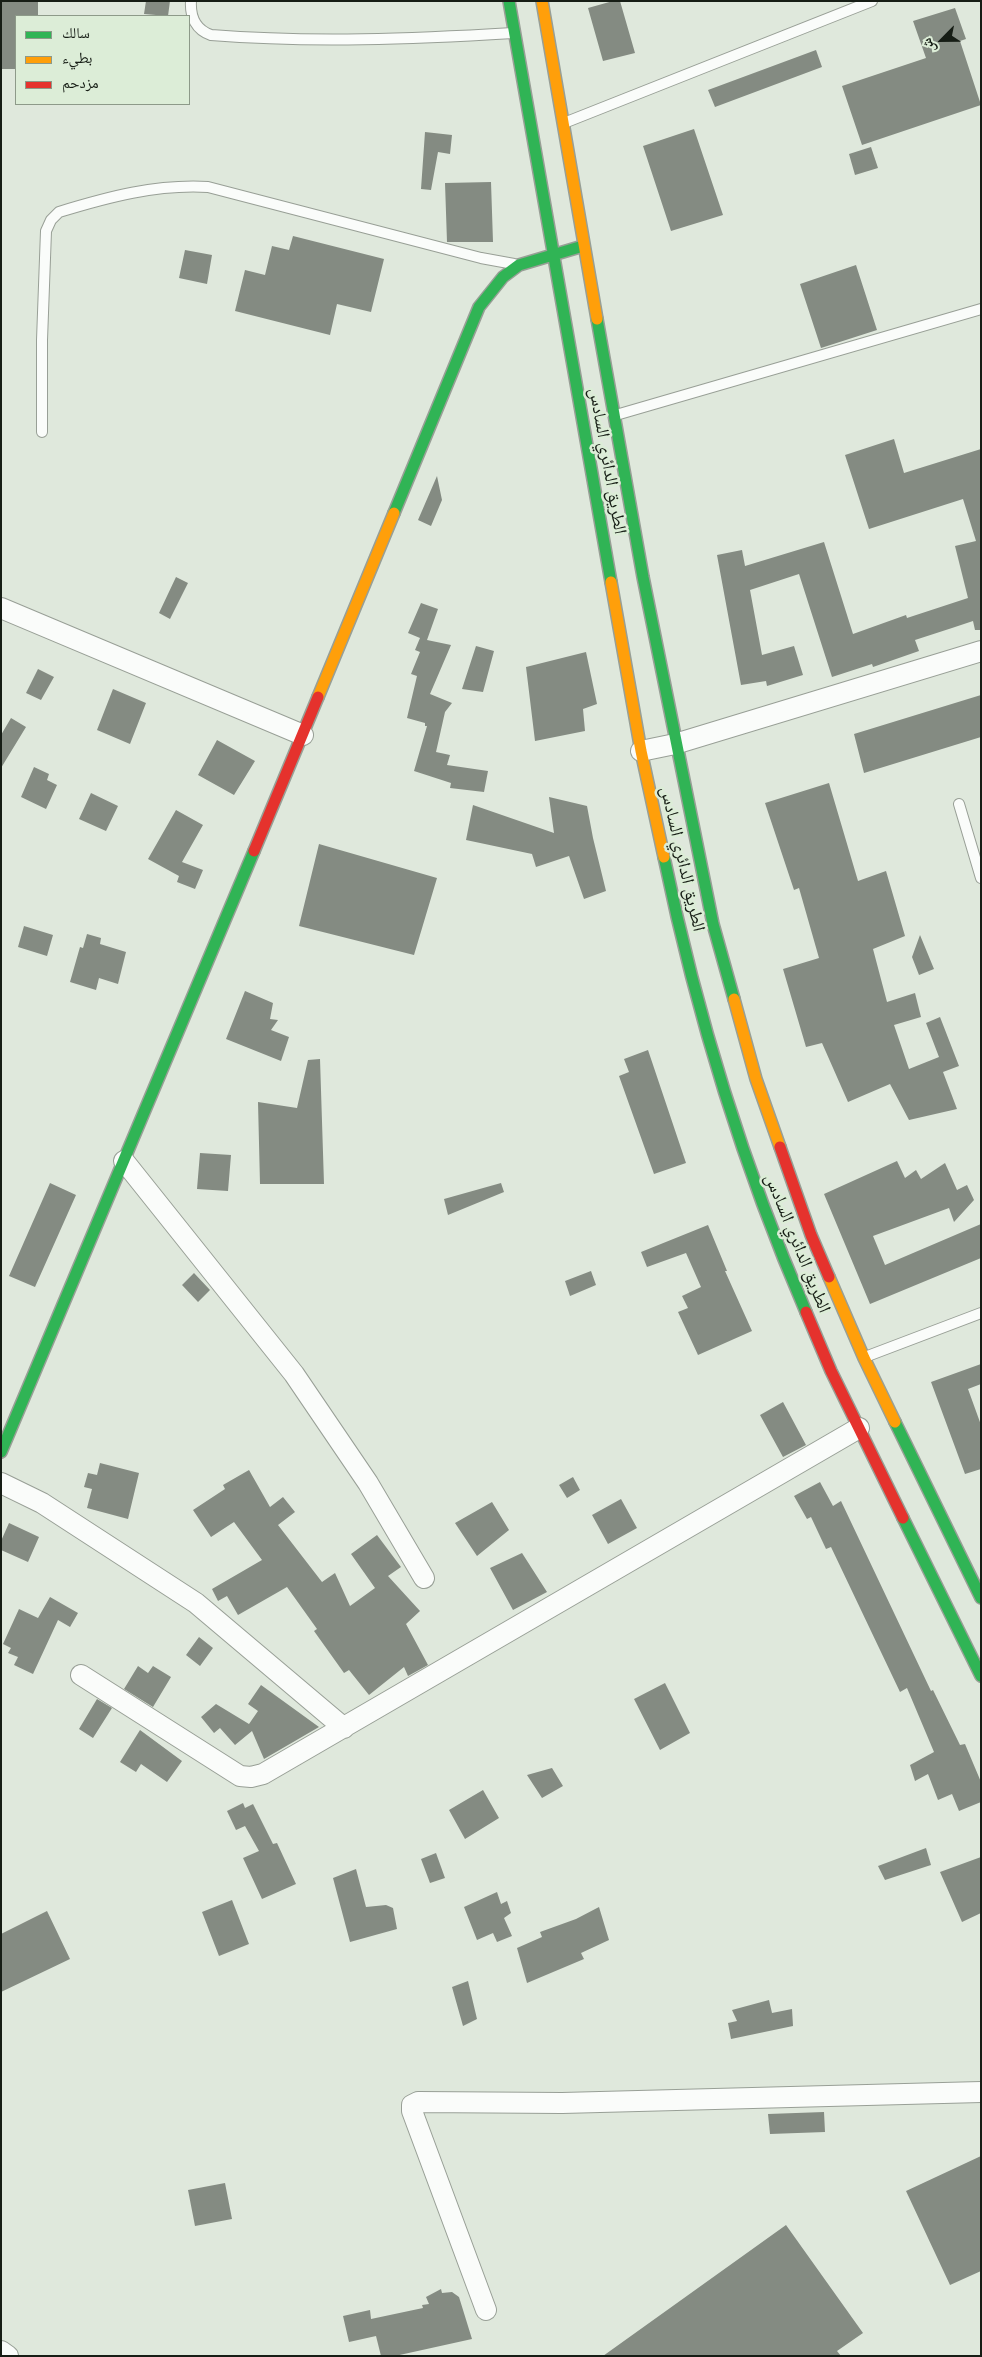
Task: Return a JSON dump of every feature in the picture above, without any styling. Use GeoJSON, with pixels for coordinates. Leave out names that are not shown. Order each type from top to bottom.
{"type":"FeatureCollection","features":[{"type":"Feature","properties":{"kind":"main road","name":"الطريق الدائري السادس"},"geometry":{"type":"LineString","coordinates":[[509,1],[641,751],[673,902],[753,1179],[779,1249],[835,1369],[859,1428],[981,1676]]}},
{"type":"Feature","properties":{"kind":"main road","name":"الطريق الدائري السادس"},"geometry":{"type":"LineString","coordinates":[[542,1],[583,246],[643,577],[675,744],[713,924],[739,1034],[811,1235],[860,1359],[981,1598]]}},
{"type":"Feature","properties":{"kind":"main road"},"geometry":{"type":"LineString","coordinates":[[1,1452],[303,735],[479,308],[503,277],[520,265],[583,246]]}},
{"type":"Feature","properties":{"kind":"street"},"geometry":{"type":"LineString","coordinates":[[1,608],[303,735]]}},
{"type":"Feature","properties":{"kind":"street"},"geometry":{"type":"LineString","coordinates":[[641,751],[675,744],[981,651]]}},
{"type":"Feature","properties":{"kind":"street"},"geometry":{"type":"LineString","coordinates":[[124,1161],[294,1374],[368,1483],[424,1578]]}},
{"type":"Feature","properties":{"kind":"street"},"geometry":{"type":"LineString","coordinates":[[81,1674],[240,1776],[252,1777],[263,1774],[859,1428]]}},
{"type":"Feature","properties":{"kind":"street"},"geometry":{"type":"LineString","coordinates":[[1,1483],[42,1503],[196,1603],[344,1728]]}},
{"type":"Feature","properties":{"kind":"street"},"geometry":{"type":"LineString","coordinates":[[486,2310],[412,2111],[412,2105],[418,2102],[562,2103],[981,2092]]}},
{"type":"Feature","properties":{"kind":"street"},"geometry":{"type":"LineString","coordinates":[[1,2351],[8,2356]]}},
{"type":"Feature","properties":{"kind":"lane"},"geometry":{"type":"LineString","coordinates":[[191,1],[191,11],[197,26],[202,32],[211,35],[279,40],[427,38],[514,32]]}},
{"type":"Feature","properties":{"kind":"lane"},"geometry":{"type":"LineString","coordinates":[[563,124],[872,1]]}},
{"type":"Feature","properties":{"kind":"lane"},"geometry":{"type":"LineString","coordinates":[[42,432],[46,231],[51,220],[59,212],[150,188],[179,185],[208,187],[481,258],[520,265]]}},
{"type":"Feature","properties":{"kind":"lane"},"geometry":{"type":"LineString","coordinates":[[615,415],[981,309]]}},
{"type":"Feature","properties":{"kind":"lane"},"geometry":{"type":"LineString","coordinates":[[959,804],[981,878]]}},
{"type":"Feature","properties":{"kind":"lane"},"geometry":{"type":"LineString","coordinates":[[860,1359],[981,1313]]}},
{"type":"Feature","properties":{"kind":"building"},"geometry":{"type":"Polygon","coordinates":[[[1,1],[38,1],[38,15],[15,15],[15,69],[1,69],[1,1]]]}},
{"type":"Feature","properties":{"kind":"building"},"geometry":{"type":"Polygon","coordinates":[[[146,1],[170,1],[168,15],[144,14],[146,1]]]}},
{"type":"Feature","properties":{"kind":"building"},"geometry":{"type":"Polygon","coordinates":[[[620,1],[635,53],[603,61],[588,8],[620,1]]]}},
{"type":"Feature","properties":{"kind":"building"},"geometry":{"type":"Polygon","coordinates":[[[955,8],[966,39],[960,41],[981,105],[862,145],[842,86],[926,58],[913,21],[955,8]]]}},
{"type":"Feature","properties":{"kind":"building"},"geometry":{"type":"Polygon","coordinates":[[[816,50],[822,67],[715,107],[708,90],[816,50]]]}},
{"type":"Feature","properties":{"kind":"building"},"geometry":{"type":"Polygon","coordinates":[[[694,129],[723,215],[671,231],[643,146],[694,129]]]}},
{"type":"Feature","properties":{"kind":"building"},"geometry":{"type":"Polygon","coordinates":[[[425,132],[452,135],[450,154],[438,152],[431,190],[421,189],[425,132]]]}},
{"type":"Feature","properties":{"kind":"building"},"geometry":{"type":"Polygon","coordinates":[[[871,147],[878,168],[855,175],[849,154],[871,147]]]}},
{"type":"Feature","properties":{"kind":"building"},"geometry":{"type":"Polygon","coordinates":[[[491,182],[493,242],[447,242],[445,183],[491,182]]]}},
{"type":"Feature","properties":{"kind":"building"},"geometry":{"type":"Polygon","coordinates":[[[293,236],[384,259],[371,312],[337,304],[330,335],[235,311],[245,270],[265,275],[272,246],[289,250],[293,236]]]}},
{"type":"Feature","properties":{"kind":"building"},"geometry":{"type":"Polygon","coordinates":[[[185,250],[212,255],[207,284],[179,278],[185,250]]]}},
{"type":"Feature","properties":{"kind":"building"},"geometry":{"type":"Polygon","coordinates":[[[856,265],[877,330],[821,348],[800,284],[856,265]]]}},
{"type":"Feature","properties":{"kind":"building"},"geometry":{"type":"Polygon","coordinates":[[[894,439],[904,473],[981,449],[981,630],[975,630],[973,621],[915,640],[919,651],[873,667],[872,664],[832,677],[799,574],[750,590],[762,655],[794,646],[803,675],[767,686],[766,681],[741,685],[717,555],[742,550],[745,566],[824,542],[853,634],[906,615],[907,618],[968,598],[955,546],[976,541],[963,499],[869,529],[845,455],[894,439]]]}},
{"type":"Feature","properties":{"kind":"building"},"geometry":{"type":"Polygon","coordinates":[[[437,476],[442,500],[431,526],[418,520],[437,476]]]}},
{"type":"Feature","properties":{"kind":"building"},"geometry":{"type":"Polygon","coordinates":[[[176,577],[188,583],[170,619],[159,613],[176,577]]]}},
{"type":"Feature","properties":{"kind":"building"},"geometry":{"type":"Polygon","coordinates":[[[421,603],[438,609],[427,640],[451,645],[430,694],[452,703],[445,712],[436,752],[450,755],[447,765],[488,771],[484,792],[450,788],[451,783],[414,771],[427,726],[425,726],[425,723],[407,718],[417,676],[411,674],[420,652],[415,650],[420,638],[408,633],[421,603]]]}},
{"type":"Feature","properties":{"kind":"building"},"geometry":{"type":"Polygon","coordinates":[[[476,646],[494,651],[483,692],[462,689],[476,646]]]}},
{"type":"Feature","properties":{"kind":"building"},"geometry":{"type":"Polygon","coordinates":[[[586,652],[597,704],[583,709],[585,731],[535,741],[526,667],[586,652]]]}},
{"type":"Feature","properties":{"kind":"building"},"geometry":{"type":"Polygon","coordinates":[[[38,669],[54,677],[41,700],[26,693],[38,669]]]}},
{"type":"Feature","properties":{"kind":"building"},"geometry":{"type":"Polygon","coordinates":[[[113,689],[146,703],[130,744],[97,730],[113,689]]]}},
{"type":"Feature","properties":{"kind":"building"},"geometry":{"type":"Polygon","coordinates":[[[981,695],[981,737],[864,773],[854,734],[981,695]]]}},
{"type":"Feature","properties":{"kind":"building"},"geometry":{"type":"Polygon","coordinates":[[[11,718],[26,727],[1,768],[1,735],[11,718]]]}},
{"type":"Feature","properties":{"kind":"building"},"geometry":{"type":"Polygon","coordinates":[[[217,740],[255,761],[234,795],[198,775],[217,740]]]}},
{"type":"Feature","properties":{"kind":"building"},"geometry":{"type":"Polygon","coordinates":[[[34,767],[49,774],[47,780],[57,785],[46,809],[21,797],[34,767]]]}},
{"type":"Feature","properties":{"kind":"building"},"geometry":{"type":"Polygon","coordinates":[[[829,783],[858,881],[886,871],[905,936],[873,949],[887,1002],[915,993],[921,1017],[894,1025],[909,1069],[939,1057],[926,1023],[940,1017],[959,1066],[943,1072],[957,1109],[909,1120],[890,1084],[848,1102],[822,1043],[806,1047],[783,969],[819,958],[799,888],[794,890],[765,803],[829,783]]]}},
{"type":"Feature","properties":{"kind":"building"},"geometry":{"type":"Polygon","coordinates":[[[91,793],[118,806],[106,831],[79,819],[91,793]]]}},
{"type":"Feature","properties":{"kind":"building"},"geometry":{"type":"Polygon","coordinates":[[[549,797],[587,806],[606,891],[584,899],[569,856],[536,867],[532,854],[466,840],[473,805],[554,833],[549,797]]]}},
{"type":"Feature","properties":{"kind":"building"},"geometry":{"type":"Polygon","coordinates":[[[176,810],[203,825],[182,862],[203,870],[195,889],[177,882],[179,876],[148,859],[176,810]]]}},
{"type":"Feature","properties":{"kind":"building"},"geometry":{"type":"Polygon","coordinates":[[[319,844],[437,878],[414,955],[299,926],[319,844]]]}},
{"type":"Feature","properties":{"kind":"building"},"geometry":{"type":"Polygon","coordinates":[[[24,926],[53,935],[47,956],[18,947],[24,926]]]}},
{"type":"Feature","properties":{"kind":"building"},"geometry":{"type":"Polygon","coordinates":[[[87,934],[101,938],[100,944],[126,952],[118,984],[99,978],[96,990],[70,982],[80,947],[83,948],[87,934]]]}},
{"type":"Feature","properties":{"kind":"building"},"geometry":{"type":"Polygon","coordinates":[[[920,935],[934,969],[919,975],[912,957],[920,935]]]}},
{"type":"Feature","properties":{"kind":"building"},"geometry":{"type":"Polygon","coordinates":[[[245,991],[273,1003],[270,1019],[278,1020],[271,1030],[289,1037],[281,1061],[226,1039],[245,991]]]}},
{"type":"Feature","properties":{"kind":"building"},"geometry":{"type":"Polygon","coordinates":[[[648,1050],[686,1163],[654,1174],[619,1076],[629,1072],[624,1059],[648,1050]]]}},
{"type":"Feature","properties":{"kind":"building"},"geometry":{"type":"Polygon","coordinates":[[[320,1059],[324,1184],[260,1184],[258,1102],[297,1108],[308,1060],[320,1059]]]}},
{"type":"Feature","properties":{"kind":"building"},"geometry":{"type":"Polygon","coordinates":[[[200,1153],[231,1155],[228,1191],[197,1189],[200,1153]]]}},
{"type":"Feature","properties":{"kind":"building"},"geometry":{"type":"Polygon","coordinates":[[[897,1161],[905,1178],[916,1170],[921,1179],[945,1163],[957,1190],[967,1185],[974,1200],[954,1222],[949,1208],[873,1236],[885,1265],[981,1224],[981,1258],[870,1304],[824,1194],[897,1161]]]}},
{"type":"Feature","properties":{"kind":"building"},"geometry":{"type":"Polygon","coordinates":[[[50,1183],[76,1195],[35,1287],[9,1276],[50,1183]]]}},
{"type":"Feature","properties":{"kind":"building"},"geometry":{"type":"Polygon","coordinates":[[[501,1183],[504,1192],[448,1215],[444,1199],[501,1183]]]}},
{"type":"Feature","properties":{"kind":"building"},"geometry":{"type":"Polygon","coordinates":[[[708,1225],[727,1271],[725,1271],[752,1331],[698,1355],[678,1312],[688,1308],[682,1296],[701,1287],[686,1253],[647,1267],[641,1252],[708,1225]]]}},
{"type":"Feature","properties":{"kind":"building"},"geometry":{"type":"Polygon","coordinates":[[[591,1271],[596,1285],[570,1296],[565,1281],[591,1271]]]}},
{"type":"Feature","properties":{"kind":"building"},"geometry":{"type":"Polygon","coordinates":[[[194,1273],[210,1290],[198,1302],[182,1285],[194,1273]]]}},
{"type":"Feature","properties":{"kind":"building"},"geometry":{"type":"Polygon","coordinates":[[[981,1364],[981,1384],[968,1389],[981,1425],[981,1469],[965,1474],[931,1382],[981,1364]]]}},
{"type":"Feature","properties":{"kind":"building"},"geometry":{"type":"Polygon","coordinates":[[[783,1402],[806,1445],[783,1457],[760,1415],[783,1402]]]}},
{"type":"Feature","properties":{"kind":"building"},"geometry":{"type":"Polygon","coordinates":[[[100,1463],[139,1473],[128,1519],[87,1508],[92,1489],[84,1487],[88,1473],[97,1475],[100,1463]]]}},
{"type":"Feature","properties":{"kind":"building"},"geometry":{"type":"Polygon","coordinates":[[[249,1470],[270,1507],[283,1497],[295,1512],[278,1525],[322,1582],[335,1573],[350,1606],[375,1588],[351,1554],[377,1535],[401,1567],[388,1576],[420,1611],[406,1624],[428,1665],[408,1676],[404,1667],[369,1695],[349,1670],[344,1673],[314,1631],[317,1629],[287,1587],[238,1615],[227,1596],[218,1601],[212,1589],[262,1560],[234,1522],[211,1537],[193,1510],[225,1489],[223,1485],[249,1470]]]}},
{"type":"Feature","properties":{"kind":"building"},"geometry":{"type":"Polygon","coordinates":[[[573,1477],[580,1490],[567,1498],[559,1485],[573,1477]]]}},
{"type":"Feature","properties":{"kind":"building"},"geometry":{"type":"Polygon","coordinates":[[[820,1482],[833,1506],[841,1501],[931,1691],[933,1690],[960,1745],[965,1744],[981,1782],[981,1802],[959,1811],[952,1794],[938,1800],[928,1774],[915,1781],[910,1765],[934,1752],[907,1688],[900,1692],[831,1547],[826,1549],[811,1517],[807,1519],[794,1496],[820,1482]]]}},
{"type":"Feature","properties":{"kind":"building"},"geometry":{"type":"Polygon","coordinates":[[[621,1499],[637,1528],[608,1544],[592,1515],[621,1499]]]}},
{"type":"Feature","properties":{"kind":"building"},"geometry":{"type":"Polygon","coordinates":[[[492,1502],[509,1530],[477,1556],[455,1523],[492,1502]]]}},
{"type":"Feature","properties":{"kind":"building"},"geometry":{"type":"Polygon","coordinates":[[[9,1523],[39,1537],[28,1562],[1,1550],[1,1541],[9,1523]]]}},
{"type":"Feature","properties":{"kind":"building"},"geometry":{"type":"Polygon","coordinates":[[[522,1553],[547,1592],[513,1610],[490,1568],[522,1553]]]}},
{"type":"Feature","properties":{"kind":"building"},"geometry":{"type":"Polygon","coordinates":[[[50,1597],[78,1613],[70,1627],[58,1620],[33,1674],[14,1665],[18,1657],[8,1653],[11,1648],[3,1644],[19,1609],[38,1618],[50,1597]]]}},
{"type":"Feature","properties":{"kind":"building"},"geometry":{"type":"Polygon","coordinates":[[[199,1637],[213,1648],[200,1666],[186,1655],[199,1637]]]}},
{"type":"Feature","properties":{"kind":"building"},"geometry":{"type":"Polygon","coordinates":[[[138,1666],[148,1673],[153,1666],[171,1677],[153,1707],[124,1689],[138,1666]]]}},
{"type":"Feature","properties":{"kind":"building"},"geometry":{"type":"Polygon","coordinates":[[[665,1683],[690,1733],[660,1750],[634,1699],[665,1683]]]}},
{"type":"Feature","properties":{"kind":"building"},"geometry":{"type":"Polygon","coordinates":[[[261,1685],[319,1727],[264,1759],[252,1731],[235,1745],[220,1728],[214,1733],[201,1717],[216,1704],[249,1724],[258,1711],[248,1704],[261,1685]]]}},
{"type":"Feature","properties":{"kind":"building"},"geometry":{"type":"Polygon","coordinates":[[[97,1699],[112,1708],[93,1738],[79,1729],[97,1699]]]}},
{"type":"Feature","properties":{"kind":"building"},"geometry":{"type":"Polygon","coordinates":[[[140,1730],[182,1761],[167,1782],[141,1764],[136,1772],[120,1762],[140,1730]]]}},
{"type":"Feature","properties":{"kind":"building"},"geometry":{"type":"Polygon","coordinates":[[[552,1768],[563,1786],[542,1798],[527,1775],[552,1768]]]}},
{"type":"Feature","properties":{"kind":"building"},"geometry":{"type":"Polygon","coordinates":[[[483,1790],[499,1818],[465,1839],[449,1810],[483,1790]]]}},
{"type":"Feature","properties":{"kind":"building"},"geometry":{"type":"Polygon","coordinates":[[[243,1803],[245,1808],[253,1804],[273,1844],[277,1843],[296,1884],[262,1899],[243,1858],[259,1851],[245,1826],[236,1830],[227,1811],[243,1803]]]}},
{"type":"Feature","properties":{"kind":"building"},"geometry":{"type":"Polygon","coordinates":[[[926,1848],[931,1865],[885,1880],[878,1866],[926,1848]]]}},
{"type":"Feature","properties":{"kind":"building"},"geometry":{"type":"Polygon","coordinates":[[[436,1853],[445,1878],[430,1883],[421,1859],[436,1853]]]}},
{"type":"Feature","properties":{"kind":"building"},"geometry":{"type":"Polygon","coordinates":[[[981,1857],[981,1913],[962,1922],[940,1872],[981,1857]]]}},
{"type":"Feature","properties":{"kind":"building"},"geometry":{"type":"Polygon","coordinates":[[[356,1869],[366,1907],[386,1905],[393,1908],[397,1929],[350,1942],[333,1878],[356,1869]]]}},
{"type":"Feature","properties":{"kind":"building"},"geometry":{"type":"Polygon","coordinates":[[[497,1892],[501,1904],[507,1901],[511,1913],[504,1918],[512,1936],[497,1942],[493,1933],[477,1940],[464,1907],[497,1892]]]}},
{"type":"Feature","properties":{"kind":"building"},"geometry":{"type":"Polygon","coordinates":[[[232,1900],[249,1944],[219,1956],[202,1912],[232,1900]]]}},
{"type":"Feature","properties":{"kind":"building"},"geometry":{"type":"Polygon","coordinates":[[[599,1907],[609,1940],[581,1953],[584,1959],[527,1983],[517,1948],[542,1937],[540,1932],[576,1919],[599,1907]]]}},
{"type":"Feature","properties":{"kind":"building"},"geometry":{"type":"Polygon","coordinates":[[[47,1911],[70,1959],[1,1992],[1,1934],[47,1911]]]}},
{"type":"Feature","properties":{"kind":"building"},"geometry":{"type":"Polygon","coordinates":[[[468,1981],[477,2019],[463,2026],[452,1987],[468,1981]]]}},
{"type":"Feature","properties":{"kind":"building"},"geometry":{"type":"Polygon","coordinates":[[[769,2000],[772,2013],[792,2009],[793,2026],[731,2039],[728,2023],[737,2021],[732,2010],[769,2000]]]}},
{"type":"Feature","properties":{"kind":"building"},"geometry":{"type":"Polygon","coordinates":[[[824,2112],[825,2132],[770,2134],[768,2114],[824,2112]]]}},
{"type":"Feature","properties":{"kind":"building"},"geometry":{"type":"Polygon","coordinates":[[[981,2156],[981,2271],[950,2285],[906,2191],[981,2156]]]}},
{"type":"Feature","properties":{"kind":"building"},"geometry":{"type":"Polygon","coordinates":[[[225,2183],[232,2219],[195,2226],[188,2190],[225,2183]]]}},
{"type":"Feature","properties":{"kind":"building"},"geometry":{"type":"Polygon","coordinates":[[[786,2225],[863,2333],[837,2351],[841,2356],[603,2356],[786,2225]]]}},
{"type":"Feature","properties":{"kind":"building"},"geometry":{"type":"Polygon","coordinates":[[[441,2289],[442,2293],[452,2292],[459,2297],[472,2339],[395,2356],[381,2356],[376,2336],[349,2342],[343,2316],[370,2310],[371,2319],[423,2308],[422,2305],[429,2304],[426,2297],[441,2289]]]}},
{"type":"Feature","properties":{"kind":"traffic: fast"},"geometry":{"type":"LineString","coordinates":[[509,1],[611,582]]}},
{"type":"Feature","properties":{"kind":"traffic: fast"},"geometry":{"type":"LineString","coordinates":[[394,513],[479,307],[503,277],[519,265],[583,246]]}},
{"type":"Feature","properties":{"kind":"traffic: fast"},"geometry":{"type":"LineString","coordinates":[[597,319],[643,577],[713,924],[734,999]]}},
{"type":"Feature","properties":{"kind":"traffic: fast"},"geometry":{"type":"LineString","coordinates":[[1,1452],[254,851]]}},
{"type":"Feature","properties":{"kind":"traffic: fast"},"geometry":{"type":"LineString","coordinates":[[664,857],[691,973],[723,1088],[762,1201],[806,1312]]}},
{"type":"Feature","properties":{"kind":"traffic: fast"},"geometry":{"type":"LineString","coordinates":[[895,1422],[981,1598]]}},
{"type":"Feature","properties":{"kind":"traffic: fast"},"geometry":{"type":"LineString","coordinates":[[903,1518],[981,1676]]}},
{"type":"Feature","properties":{"kind":"traffic: slow"},"geometry":{"type":"LineString","coordinates":[[542,1],[597,319]]}},
{"type":"Feature","properties":{"kind":"traffic: slow"},"geometry":{"type":"LineString","coordinates":[[318,697],[394,513]]}},
{"type":"Feature","properties":{"kind":"traffic: slow"},"geometry":{"type":"LineString","coordinates":[[611,582],[641,751],[664,857]]}},
{"type":"Feature","properties":{"kind":"traffic: slow"},"geometry":{"type":"LineString","coordinates":[[734,999],[756,1079],[780,1147]]}},
{"type":"Feature","properties":{"kind":"traffic: slow"},"geometry":{"type":"LineString","coordinates":[[829,1277],[864,1358],[895,1422]]}},
{"type":"Feature","properties":{"kind":"traffic: jam"},"geometry":{"type":"LineString","coordinates":[[254,851],[318,697]]}},
{"type":"Feature","properties":{"kind":"traffic: jam"},"geometry":{"type":"LineString","coordinates":[[780,1147],[811,1235],[829,1277]]}},
{"type":"Feature","properties":{"kind":"traffic: jam"},"geometry":{"type":"LineString","coordinates":[[806,1312],[831,1371],[903,1518]]}}]}
